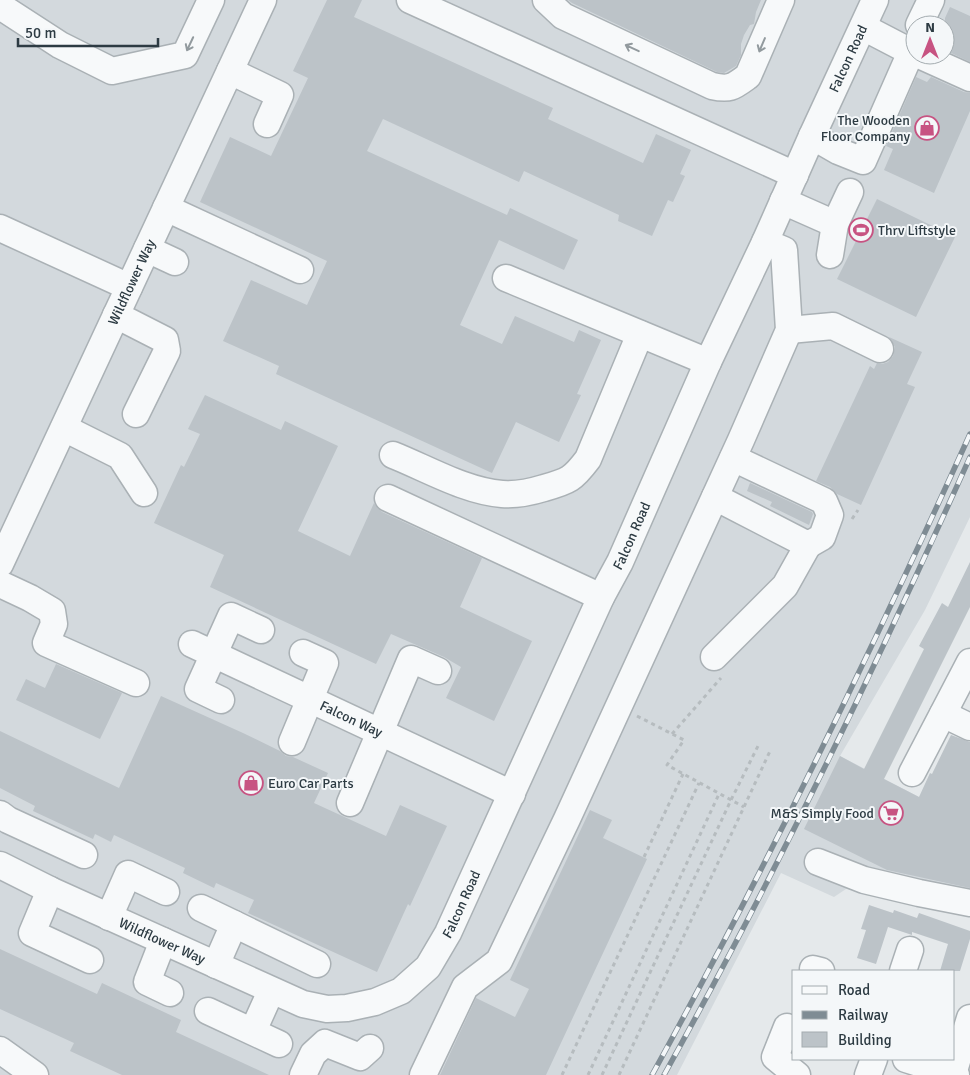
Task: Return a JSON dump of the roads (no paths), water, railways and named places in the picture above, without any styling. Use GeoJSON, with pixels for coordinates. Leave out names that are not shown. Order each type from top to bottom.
{"type":"FeatureCollection","features":[{"type":"Feature","properties":{"kind":"street"},"geometry":{"type":"LineString","coordinates":[[0,6],[60,45],[112,71],[185,55],[211,0]]}},
{"type":"Feature","properties":{"kind":"street","name":"Wildflower Way"},"geometry":{"type":"LineString","coordinates":[[0,564],[263,0]]}},
{"type":"Feature","properties":{"kind":"street"},"geometry":{"type":"LineString","coordinates":[[410,0],[794,175]]}},
{"type":"Feature","properties":{"kind":"street"},"geometry":{"type":"LineString","coordinates":[[546,0],[562,16],[712,86],[725,88],[737,84],[748,76],[781,0]]}},
{"type":"Feature","properties":{"kind":"street","name":"Falcon Road"},"geometry":{"type":"LineString","coordinates":[[327,1009],[347,1008],[375,1002],[401,991],[428,967],[448,933],[601,597],[620,562],[708,362],[875,0]]}},
{"type":"Feature","properties":{"kind":"street"},"geometry":{"type":"LineString","coordinates":[[924,15],[932,0]]}},
{"type":"Feature","properties":{"kind":"street"},"geometry":{"type":"LineString","coordinates":[[863,27],[905,48]]}},
{"type":"Feature","properties":{"kind":"street"},"geometry":{"type":"LineString","coordinates":[[812,136],[838,151],[863,161],[909,65]]}},
{"type":"Feature","properties":{"kind":"street"},"geometry":{"type":"LineString","coordinates":[[941,65],[970,78]]}},
{"type":"Feature","properties":{"kind":"street"},"geometry":{"type":"LineString","coordinates":[[230,71],[280,95],[267,124]]}},
{"type":"Feature","properties":{"kind":"street"},"geometry":{"type":"LineString","coordinates":[[830,256],[834,224],[850,192]]}},
{"type":"Feature","properties":{"kind":"street"},"geometry":{"type":"LineString","coordinates":[[783,201],[834,224]]}},
{"type":"Feature","properties":{"kind":"street"},"geometry":{"type":"LineString","coordinates":[[166,208],[300,270]]}},
{"type":"Feature","properties":{"kind":"street"},"geometry":{"type":"LineString","coordinates":[[0,228],[129,287]]}},
{"type":"Feature","properties":{"kind":"street"},"geometry":{"type":"LineString","coordinates":[[423,1075],[465,987],[499,961],[715,498],[789,330],[784,250],[765,242]]}},
{"type":"Feature","properties":{"kind":"street"},"geometry":{"type":"LineString","coordinates":[[147,249],[175,262]]}},
{"type":"Feature","properties":{"kind":"street"},"geometry":{"type":"LineString","coordinates":[[506,278],[708,362]]}},
{"type":"Feature","properties":{"kind":"street"},"geometry":{"type":"LineString","coordinates":[[116,315],[165,340],[167,351],[136,414]]}},
{"type":"Feature","properties":{"kind":"street"},"geometry":{"type":"LineString","coordinates":[[789,330],[833,326],[880,349]]}},
{"type":"Feature","properties":{"kind":"street"},"geometry":{"type":"LineString","coordinates":[[393,455],[467,486],[502,494],[523,493],[562,483],[576,476],[588,460],[640,334]]}},
{"type":"Feature","properties":{"kind":"street"},"geometry":{"type":"LineString","coordinates":[[64,428],[120,456],[144,493]]}},
{"type":"Feature","properties":{"kind":"street"},"geometry":{"type":"LineString","coordinates":[[714,657],[786,586],[808,545],[822,537],[830,515],[824,501],[733,458]]}},
{"type":"Feature","properties":{"kind":"street"},"geometry":{"type":"LineString","coordinates":[[388,498],[601,597]]}},
{"type":"Feature","properties":{"kind":"street"},"geometry":{"type":"LineString","coordinates":[[715,498],[808,545]]}},
{"type":"Feature","properties":{"kind":"street"},"geometry":{"type":"LineString","coordinates":[[0,584],[52,611],[54,624],[46,643],[136,683]]}},
{"type":"Feature","properties":{"kind":"street"},"geometry":{"type":"LineString","coordinates":[[221,700],[198,689],[203,649],[231,616],[261,630]]}},
{"type":"Feature","properties":{"kind":"street","name":"Falcon Way"},"geometry":{"type":"LineString","coordinates":[[203,649],[512,794]]}},
{"type":"Feature","properties":{"kind":"street"},"geometry":{"type":"LineString","coordinates":[[292,742],[325,663],[303,653]]}},
{"type":"Feature","properties":{"kind":"street"},"geometry":{"type":"LineString","coordinates":[[350,803],[411,659],[438,671]]}},
{"type":"Feature","properties":{"kind":"street"},"geometry":{"type":"LineString","coordinates":[[912,773],[970,662]]}},
{"type":"Feature","properties":{"kind":"street"},"geometry":{"type":"LineString","coordinates":[[944,714],[970,727]]}},
{"type":"Feature","properties":{"kind":"street"},"geometry":{"type":"LineString","coordinates":[[3,824],[84,855]]}},
{"type":"Feature","properties":{"kind":"street"},"geometry":{"type":"LineString","coordinates":[[818,862],[864,880],[970,903]]}},
{"type":"Feature","properties":{"kind":"street","name":"Wildflower Way"},"geometry":{"type":"LineString","coordinates":[[0,865],[50,890],[271,991],[303,1004],[327,1009]]}},
{"type":"Feature","properties":{"kind":"street"},"geometry":{"type":"LineString","coordinates":[[109,917],[128,874],[166,892]]}},
{"type":"Feature","properties":{"kind":"street"},"geometry":{"type":"LineString","coordinates":[[50,890],[32,933],[90,960]]}},
{"type":"Feature","properties":{"kind":"street"},"geometry":{"type":"LineString","coordinates":[[201,908],[317,964]]}},
{"type":"Feature","properties":{"kind":"street"},"geometry":{"type":"LineString","coordinates":[[216,965],[234,924]]}},
{"type":"Feature","properties":{"kind":"street"},"geometry":{"type":"LineString","coordinates":[[163,941],[147,982],[170,993]]}},
{"type":"Feature","properties":{"kind":"street"},"geometry":{"type":"LineString","coordinates":[[254,1031],[271,991]]}},
{"type":"Feature","properties":{"kind":"street"},"geometry":{"type":"LineString","coordinates":[[303,1075],[313,1054],[326,1043],[327,1009]]}},
{"type":"Feature","properties":{"kind":"street"},"geometry":{"type":"LineString","coordinates":[[208,1010],[279,1044]]}},
{"type":"Feature","properties":{"kind":"street"},"geometry":{"type":"LineString","coordinates":[[909,1060],[955,1075],[970,1018]]}},
{"type":"Feature","properties":{"kind":"street"},"geometry":{"type":"LineString","coordinates":[[787,1027],[775,1057],[798,1075]]}},
{"type":"Feature","properties":{"kind":"street"},"geometry":{"type":"LineString","coordinates":[[326,1043],[360,1057],[370,1048]]}},
{"type":"Feature","properties":{"kind":"street"},"geometry":{"type":"LineString","coordinates":[[0,1050],[35,1075]]}},
{"type":"Feature","properties":{"kind":"street"},"geometry":{"type":"LineString","coordinates":[[868,1075],[874,1060]]}},
{"type":"Feature","properties":{"kind":"railway"},"geometry":{"type":"LineString","coordinates":[[652,1075],[777,838],[857,677],[970,434]]}},
{"type":"Feature","properties":{"kind":"railway"},"geometry":{"type":"LineString","coordinates":[[664,1075],[746,923],[824,769],[970,457]]}},
{"type":"Feature","properties":{"kind":"place","name":"The Wooden Floor Company"},"geometry":{"type":"Point","coordinates":[927,128]}},
{"type":"Feature","properties":{"kind":"place","name":"Thrv Liftstyle"},"geometry":{"type":"Point","coordinates":[861,230]}},
{"type":"Feature","properties":{"kind":"place","name":"Euro Car Parts"},"geometry":{"type":"Point","coordinates":[251,783]}},
{"type":"Feature","properties":{"kind":"place","name":"M&S Simply Food"},"geometry":{"type":"Point","coordinates":[891,813]}}]}
